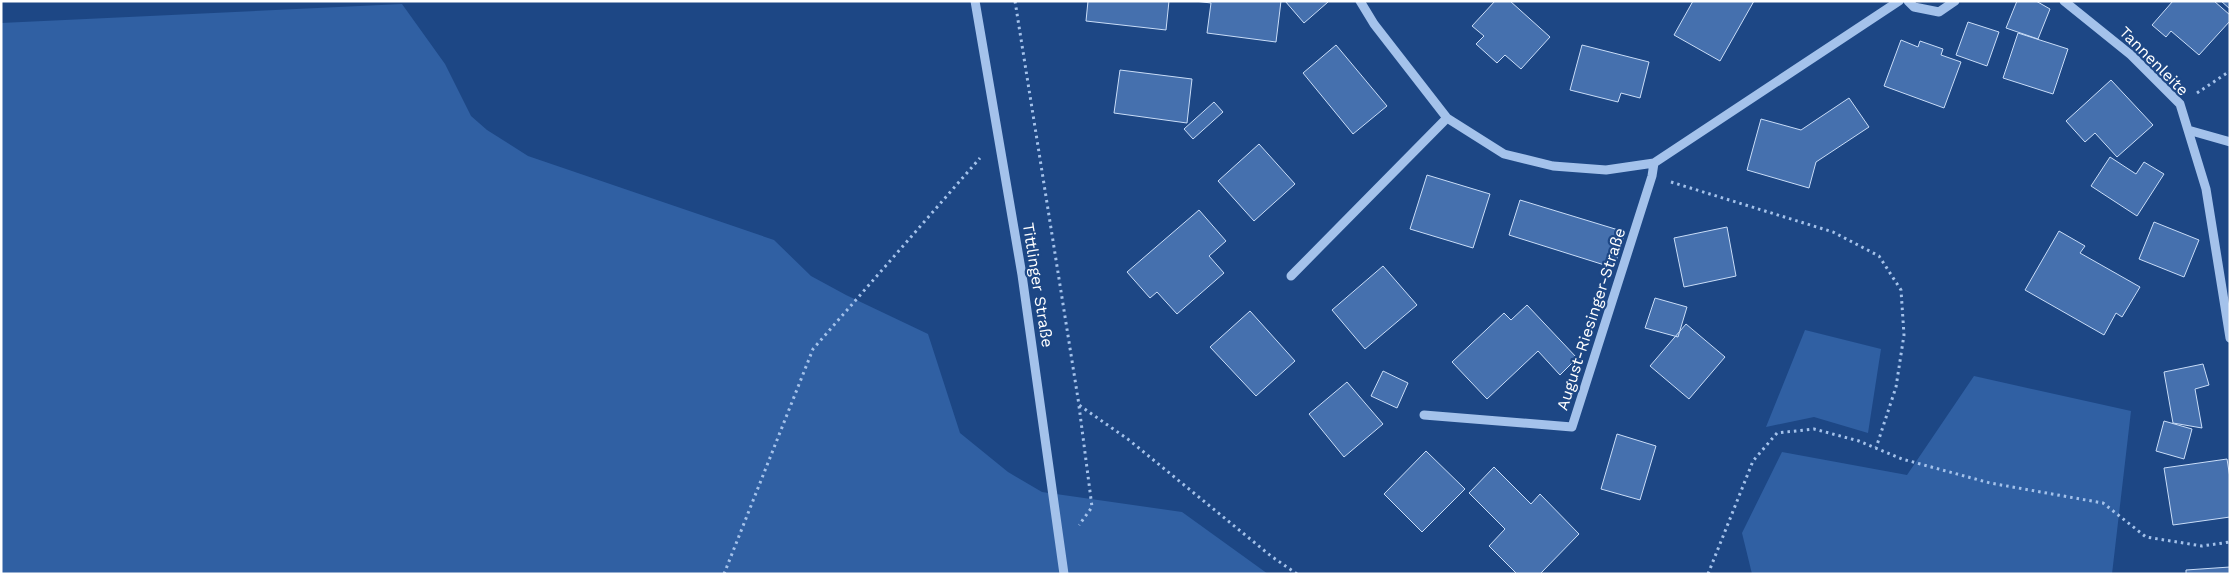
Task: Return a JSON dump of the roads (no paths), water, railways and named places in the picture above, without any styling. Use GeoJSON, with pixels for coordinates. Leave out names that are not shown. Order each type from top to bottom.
{"type":"FeatureCollection","features":[{"type":"Feature","properties":{"kind":"street","name":"Tittlinger Straße"},"geometry":{"type":"LineString","coordinates":[[975,1],[1022,275],[1064,574]]}},
{"type":"Feature","properties":{"kind":"street"},"geometry":{"type":"LineString","coordinates":[[1360,1],[1374,24],[1447,118],[1504,154],[1553,166],[1606,170],[1654,163],[1899,1]]}},
{"type":"Feature","properties":{"kind":"street"},"geometry":{"type":"LineString","coordinates":[[1908,1],[1914,7],[1938,12],[1955,1]]}},
{"type":"Feature","properties":{"kind":"street","name":"Tannenleite"},"geometry":{"type":"LineString","coordinates":[[2064,1],[2131,55],[2180,104],[2206,189],[2230,338]]}},
{"type":"Feature","properties":{"kind":"street"},"geometry":{"type":"LineString","coordinates":[[1291,276],[1447,118]]}},
{"type":"Feature","properties":{"kind":"street"},"geometry":{"type":"LineString","coordinates":[[2188,130],[2230,142]]}},
{"type":"Feature","properties":{"kind":"street","name":"August-Riesinger-Straße"},"geometry":{"type":"LineString","coordinates":[[1424,415],[1572,427],[1652,176],[1654,163]]}}]}
